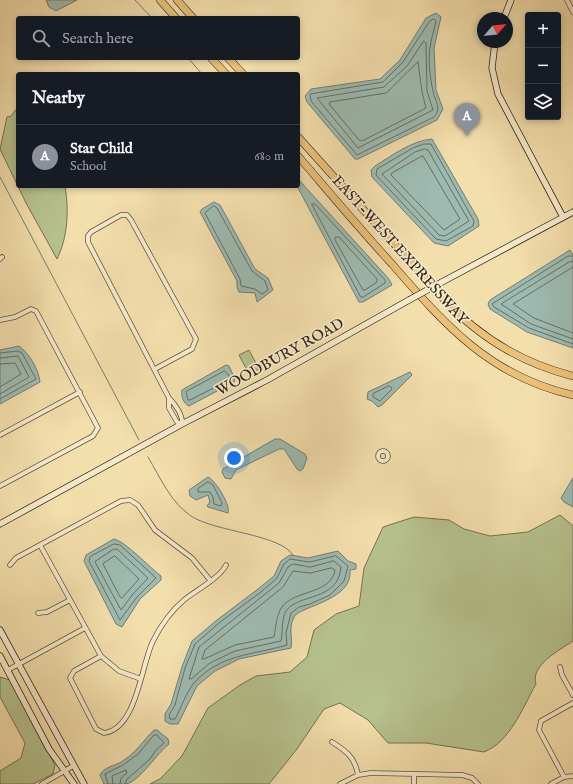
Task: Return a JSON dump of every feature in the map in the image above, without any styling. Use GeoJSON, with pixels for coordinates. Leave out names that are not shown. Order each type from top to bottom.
{"type":"FeatureCollection","features":[{"type":"Feature","properties":{"kind":"highway"},"geometry":{"type":"LineString","coordinates":[[160,0],[174,16]]}},
{"type":"Feature","properties":{"kind":"highway"},"geometry":{"type":"LineString","coordinates":[[177,0],[191,16]]}},
{"type":"Feature","properties":{"kind":"highway"},"geometry":{"type":"LineString","coordinates":[[213,60],[224,72]]}},
{"type":"Feature","properties":{"kind":"highway"},"geometry":{"type":"LineString","coordinates":[[230,60],[241,72]]}},
{"type":"Feature","properties":{"kind":"highway","name":"EAST-WEST EXPRESSWAY"},"geometry":{"type":"LineString","coordinates":[[300,138],[446,301],[466,321],[488,339],[513,354],[539,365],[573,376]]}},
{"type":"Feature","properties":{"kind":"highway","name":"EAST-WEST EXPRESSWAY"},"geometry":{"type":"LineString","coordinates":[[300,158],[414,290],[439,317],[470,345],[507,371],[546,388],[573,396]]}},
{"type":"Feature","properties":{"kind":"street"},"geometry":{"type":"LineString","coordinates":[[507,12],[512,0]]}},
{"type":"Feature","properties":{"kind":"street"},"geometry":{"type":"LineString","coordinates":[[566,0],[573,12]]}},
{"type":"Feature","properties":{"kind":"street"},"geometry":{"type":"LineString","coordinates":[[494,48],[492,68],[498,94],[563,218]]}},
{"type":"Feature","properties":{"kind":"street","name":"WOODBURY ROAD"},"geometry":{"type":"LineString","coordinates":[[0,524],[182,424],[267,380],[442,282],[573,212]]}},
{"type":"Feature","properties":{"kind":"street"},"geometry":{"type":"LineString","coordinates":[[155,369],[192,349],[196,339],[131,220],[127,215],[121,215],[91,232],[88,236],[88,242],[155,369],[169,398],[169,408],[177,422],[182,424]]}},
{"type":"Feature","properties":{"kind":"street"},"geometry":{"type":"LineString","coordinates":[[0,320],[15,317],[31,309],[34,310],[97,424],[97,431],[95,434],[0,486]]}},
{"type":"Feature","properties":{"kind":"street"},"geometry":{"type":"LineString","coordinates":[[0,435],[80,392]]}},
{"type":"Feature","properties":{"kind":"street"},"geometry":{"type":"LineString","coordinates":[[10,565],[16,558],[121,501],[130,500],[138,505],[149,522],[159,533],[192,558],[210,580]]}},
{"type":"Feature","properties":{"kind":"street"},"geometry":{"type":"LineString","coordinates":[[40,545],[101,656],[118,671],[141,679]]}},
{"type":"Feature","properties":{"kind":"street"},"geometry":{"type":"LineString","coordinates":[[101,656],[74,671],[70,678],[99,732],[108,732],[125,718],[134,702],[152,644],[167,618],[183,600],[222,571],[226,565]]}},
{"type":"Feature","properties":{"kind":"street"},"geometry":{"type":"LineString","coordinates":[[38,613],[45,613],[70,600]]}},
{"type":"Feature","properties":{"kind":"street"},"geometry":{"type":"LineString","coordinates":[[8,670],[85,628]]}},
{"type":"Feature","properties":{"kind":"street"},"geometry":{"type":"LineString","coordinates":[[0,630],[84,784]]}},
{"type":"Feature","properties":{"kind":"street"},"geometry":{"type":"LineString","coordinates":[[0,656],[49,749],[74,784]]}},
{"type":"Feature","properties":{"kind":"street"},"geometry":{"type":"LineString","coordinates":[[560,667],[573,695]]}},
{"type":"Feature","properties":{"kind":"street"},"geometry":{"type":"LineString","coordinates":[[564,777],[539,730],[541,721],[573,703]]}},
{"type":"Feature","properties":{"kind":"street"},"geometry":{"type":"LineString","coordinates":[[332,742],[349,753],[356,764],[358,775]]}},
{"type":"Feature","properties":{"kind":"street"},"geometry":{"type":"LineString","coordinates":[[42,784],[73,766]]}},
{"type":"Feature","properties":{"kind":"street"},"geometry":{"type":"LineString","coordinates":[[414,774],[414,784]]}},
{"type":"Feature","properties":{"kind":"street"},"geometry":{"type":"LineString","coordinates":[[340,784],[358,775],[414,774],[462,775],[472,778],[478,784]]}},
{"type":"Feature","properties":{"kind":"street"},"geometry":{"type":"LineString","coordinates":[[551,784],[564,777],[573,776]]}},
{"type":"Feature","properties":{"kind":"green space"},"geometry":{"type":"Polygon","coordinates":[[[16,110],[16,182],[0,149],[7,117],[11,116],[16,110]]]}},
{"type":"Feature","properties":{"kind":"green space"},"geometry":{"type":"Polygon","coordinates":[[[19,188],[65,188],[67,223],[61,251],[57,259],[19,188]]]}},
{"type":"Feature","properties":{"kind":"green space"},"geometry":{"type":"Polygon","coordinates":[[[249,350],[259,369],[249,374],[239,355],[249,350]]]}},
{"type":"Feature","properties":{"kind":"green space"},"geometry":{"type":"Polygon","coordinates":[[[560,515],[573,526],[573,641],[542,664],[535,677],[536,684],[521,713],[508,732],[493,747],[484,752],[426,743],[388,743],[368,720],[340,703],[324,709],[297,749],[269,784],[150,784],[160,779],[182,756],[208,708],[240,685],[256,676],[290,672],[307,657],[314,630],[336,614],[359,606],[364,568],[383,527],[414,517],[449,520],[464,529],[490,536],[528,532],[560,515]]]}},
{"type":"Feature","properties":{"kind":"green space"},"geometry":{"type":"Polygon","coordinates":[[[0,677],[10,680],[55,765],[53,774],[33,784],[0,784],[0,771],[21,758],[25,743],[0,697],[0,677]]]}},
{"type":"Feature","properties":{"kind":"water"},"geometry":{"type":"Polygon","coordinates":[[[46,0],[77,0],[56,11],[49,7],[46,0]]]}},
{"type":"Feature","properties":{"kind":"water"},"geometry":{"type":"Polygon","coordinates":[[[436,13],[441,17],[434,48],[436,90],[443,109],[437,120],[358,159],[355,159],[307,102],[305,96],[311,89],[380,79],[400,60],[426,18],[436,13]]]}},
{"type":"Feature","properties":{"kind":"water"},"geometry":{"type":"Polygon","coordinates":[[[432,139],[478,219],[479,226],[448,246],[434,243],[372,177],[371,170],[395,153],[424,140],[432,139]]]}},
{"type":"Feature","properties":{"kind":"water"},"geometry":{"type":"Polygon","coordinates":[[[300,181],[389,279],[392,285],[363,302],[359,302],[298,188],[300,188],[300,181]]]}},
{"type":"Feature","properties":{"kind":"water"},"geometry":{"type":"Polygon","coordinates":[[[214,202],[220,205],[255,269],[268,278],[273,290],[257,302],[255,293],[239,292],[237,281],[200,212],[202,209],[214,202]]]}},
{"type":"Feature","properties":{"kind":"water"},"geometry":{"type":"Polygon","coordinates":[[[570,250],[573,255],[573,348],[527,332],[490,309],[488,304],[490,300],[570,250]]]}},
{"type":"Feature","properties":{"kind":"water"},"geometry":{"type":"Polygon","coordinates":[[[19,346],[33,362],[38,372],[40,382],[0,404],[0,350],[19,346]]]}},
{"type":"Feature","properties":{"kind":"water"},"geometry":{"type":"Polygon","coordinates":[[[226,365],[229,366],[235,379],[234,382],[189,406],[185,403],[182,397],[182,390],[226,365]]]}},
{"type":"Feature","properties":{"kind":"water"},"geometry":{"type":"Polygon","coordinates":[[[410,372],[412,375],[382,405],[378,407],[372,401],[367,399],[368,392],[410,372]]]}},
{"type":"Feature","properties":{"kind":"water"},"geometry":{"type":"Polygon","coordinates":[[[275,439],[280,439],[305,454],[307,458],[303,469],[300,471],[297,469],[284,449],[279,449],[236,470],[231,479],[225,478],[222,472],[223,469],[275,439]]]}},
{"type":"Feature","properties":{"kind":"water"},"geometry":{"type":"Polygon","coordinates":[[[208,477],[215,483],[222,494],[227,505],[228,513],[208,507],[207,506],[210,502],[208,495],[196,500],[190,496],[189,490],[208,477]]]}},
{"type":"Feature","properties":{"kind":"water"},"geometry":{"type":"Polygon","coordinates":[[[573,478],[573,507],[564,502],[561,498],[573,478]]]}},
{"type":"Feature","properties":{"kind":"water"},"geometry":{"type":"Polygon","coordinates":[[[114,539],[131,549],[161,576],[161,580],[140,599],[122,627],[116,624],[84,561],[86,555],[114,539]]]}},
{"type":"Feature","properties":{"kind":"water"},"geometry":{"type":"Polygon","coordinates":[[[338,551],[348,561],[356,564],[356,569],[350,570],[350,578],[348,582],[336,595],[297,614],[294,617],[291,625],[291,648],[239,659],[215,671],[197,686],[178,724],[170,724],[165,721],[165,714],[171,704],[182,667],[192,641],[274,576],[281,561],[290,555],[308,558],[338,551]]]}},
{"type":"Feature","properties":{"kind":"water"},"geometry":{"type":"Polygon","coordinates":[[[154,730],[157,730],[168,739],[169,744],[137,778],[131,782],[126,784],[104,784],[100,775],[102,772],[131,755],[154,730]]]}},
{"type":"Feature","properties":{"kind":"waterway"},"geometry":{"type":"LineString","coordinates":[[135,0],[150,16]]}},
{"type":"Feature","properties":{"kind":"waterway"},"geometry":{"type":"LineString","coordinates":[[190,60],[200,72]]}},
{"type":"Feature","properties":{"kind":"waterway"},"geometry":{"type":"LineString","coordinates":[[0,177],[139,440]]}},
{"type":"Feature","properties":{"kind":"waterway"},"geometry":{"type":"LineString","coordinates":[[148,457],[172,497],[184,511],[191,516],[215,526],[275,542],[286,548],[293,555]]}},
{"type":"Feature","properties":{"kind":"place","name":"Star Child"},"geometry":{"type":"Point","coordinates":[467,136]}}]}
